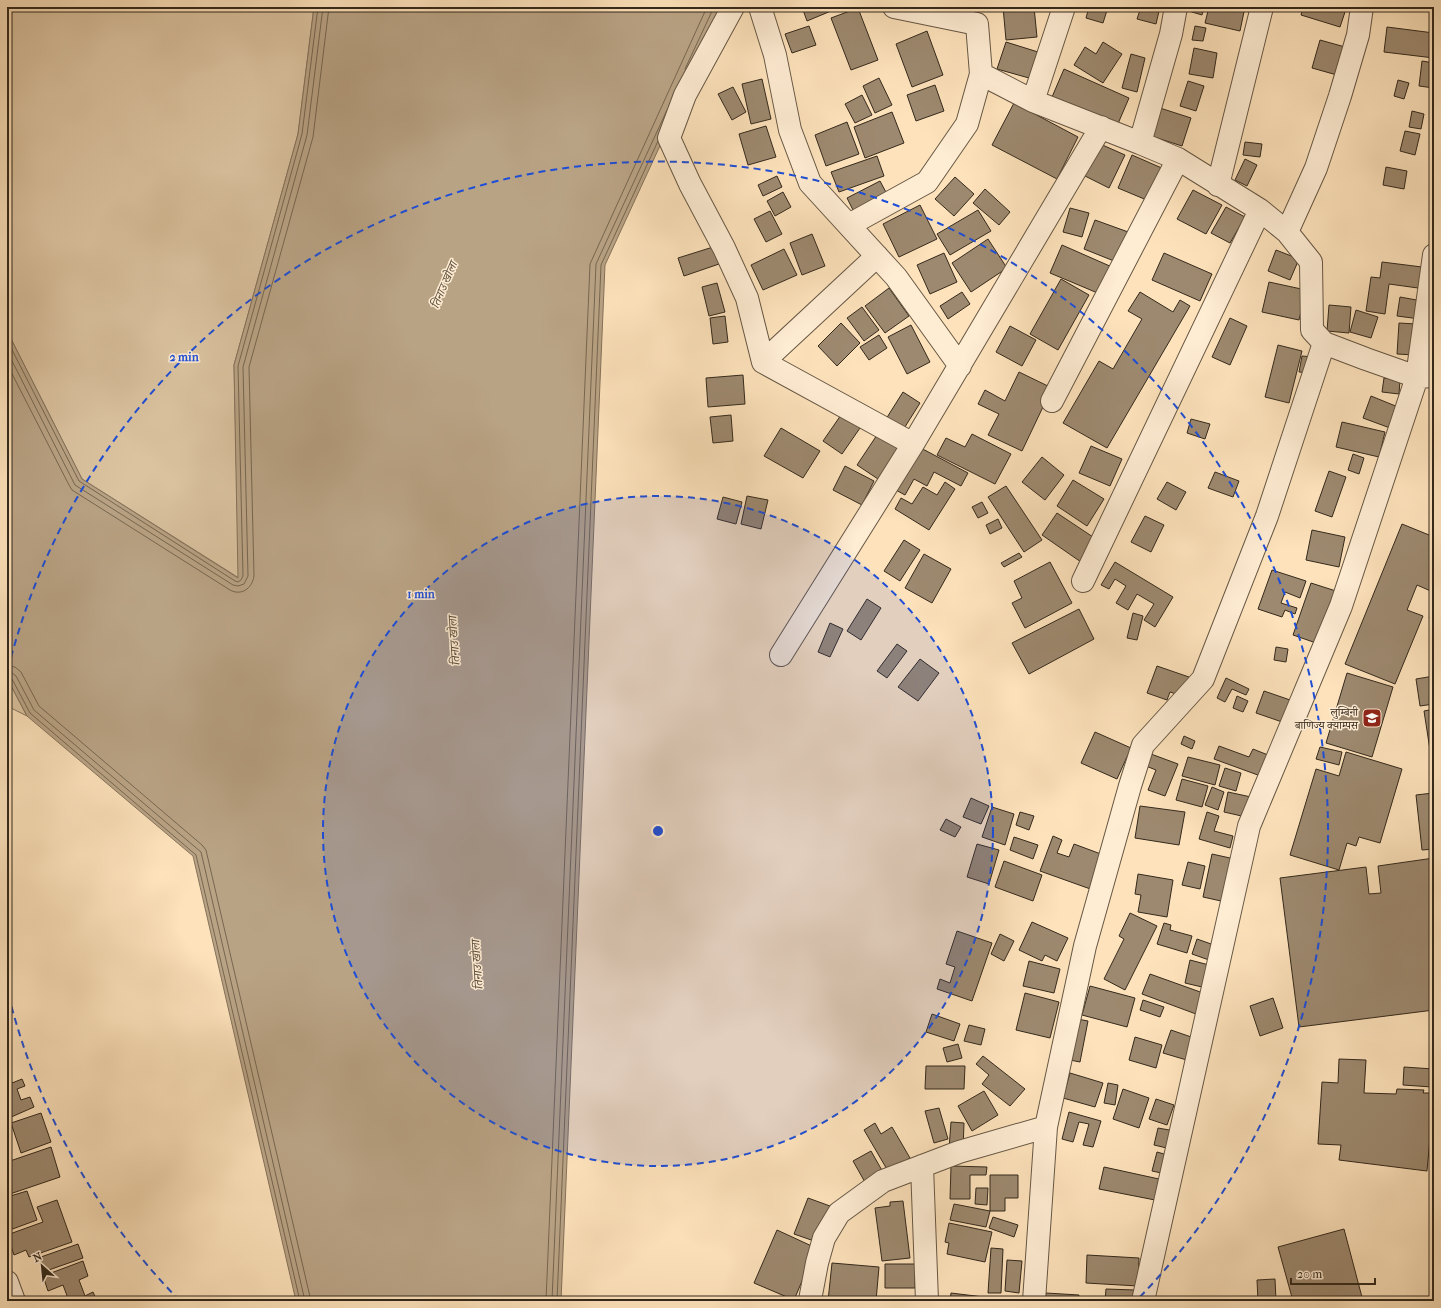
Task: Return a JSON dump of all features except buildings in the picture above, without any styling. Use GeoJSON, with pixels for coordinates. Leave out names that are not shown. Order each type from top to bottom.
{"type":"FeatureCollection","features":[{"type":"Feature","properties":{"kind":"street"},"geometry":{"type":"LineString","coordinates":[[733,7],[685,95],[669,138],[690,184],[724,248],[747,298],[763,362],[913,444]]}},
{"type":"Feature","properties":{"kind":"street"},"geometry":{"type":"LineString","coordinates":[[760,7],[775,55],[790,130],[810,183],[896,276],[960,366]]}},
{"type":"Feature","properties":{"kind":"street"},"geometry":{"type":"LineString","coordinates":[[850,226],[927,182],[966,124],[981,74],[978,16],[894,7]]}},
{"type":"Feature","properties":{"kind":"street"},"geometry":{"type":"LineString","coordinates":[[1033,101],[1064,7]]}},
{"type":"Feature","properties":{"kind":"street"},"geometry":{"type":"LineString","coordinates":[[1140,143],[1171,34],[1176,7]]}},
{"type":"Feature","properties":{"kind":"street"},"geometry":{"type":"LineString","coordinates":[[1218,185],[1262,7]]}},
{"type":"Feature","properties":{"kind":"street"},"geometry":{"type":"LineString","coordinates":[[1288,232],[1316,168],[1326,139],[1358,35],[1362,7]]}},
{"type":"Feature","properties":{"kind":"street"},"geometry":{"type":"LineString","coordinates":[[981,74],[1033,101],[1178,159],[1260,210],[1288,232],[1311,262],[1312,330],[1324,344],[1426,376]]}},
{"type":"Feature","properties":{"kind":"street"},"geometry":{"type":"LineString","coordinates":[[781,655],[913,444],[1101,127]]}},
{"type":"Feature","properties":{"kind":"street"},"geometry":{"type":"LineString","coordinates":[[1052,401],[1178,159]]}},
{"type":"Feature","properties":{"kind":"street"},"geometry":{"type":"LineString","coordinates":[[1083,581],[1260,210]]}},
{"type":"Feature","properties":{"kind":"street"},"geometry":{"type":"LineString","coordinates":[[1143,1301],[1249,826],[1341,606],[1426,376],[1434,255]]}},
{"type":"Feature","properties":{"kind":"street"},"geometry":{"type":"LineString","coordinates":[[763,362],[877,256]]}},
{"type":"Feature","properties":{"kind":"street"},"geometry":{"type":"LineString","coordinates":[[1034,1301],[1046,1127],[1085,946],[1143,745],[1203,679],[1267,516],[1324,344]]}},
{"type":"Feature","properties":{"kind":"street"},"geometry":{"type":"LineString","coordinates":[[810,1300],[816,1263],[824,1238],[839,1213],[883,1181],[959,1152],[1046,1127]]}},
{"type":"Feature","properties":{"kind":"street"},"geometry":{"type":"LineString","coordinates":[[922,1166],[927,1301]]}},
{"type":"Feature","properties":{"kind":"street"},"geometry":{"type":"LineString","coordinates":[[7,1282],[14,1301]]}},
{"type":"Feature","properties":{"kind":"shaded area"},"geometry":{"type":"Polygon","coordinates":[[[7,7],[314,7],[298,134],[234,365],[239,578],[82,479],[7,331],[7,7]]]}},
{"type":"Feature","properties":{"kind":"shaded area"},"geometry":{"type":"Polygon","coordinates":[[[7,678],[27,716],[7,706],[7,678]]]}},
{"type":"Feature","properties":{"kind":"water","name":"तिनाउ खोला"},"geometry":{"type":"Polygon","coordinates":[[[314,7],[724,7],[605,265],[561,1301],[296,1301],[193,856],[27,716],[7,678],[7,331],[82,479],[238,578],[234,365],[298,134],[314,7]]]}},
{"type":"Feature","properties":{"kind":"place","name":"लुम्बिनी बाणिज्य क्याम्पस"},"geometry":{"type":"Point","coordinates":[1372,718]}}]}
